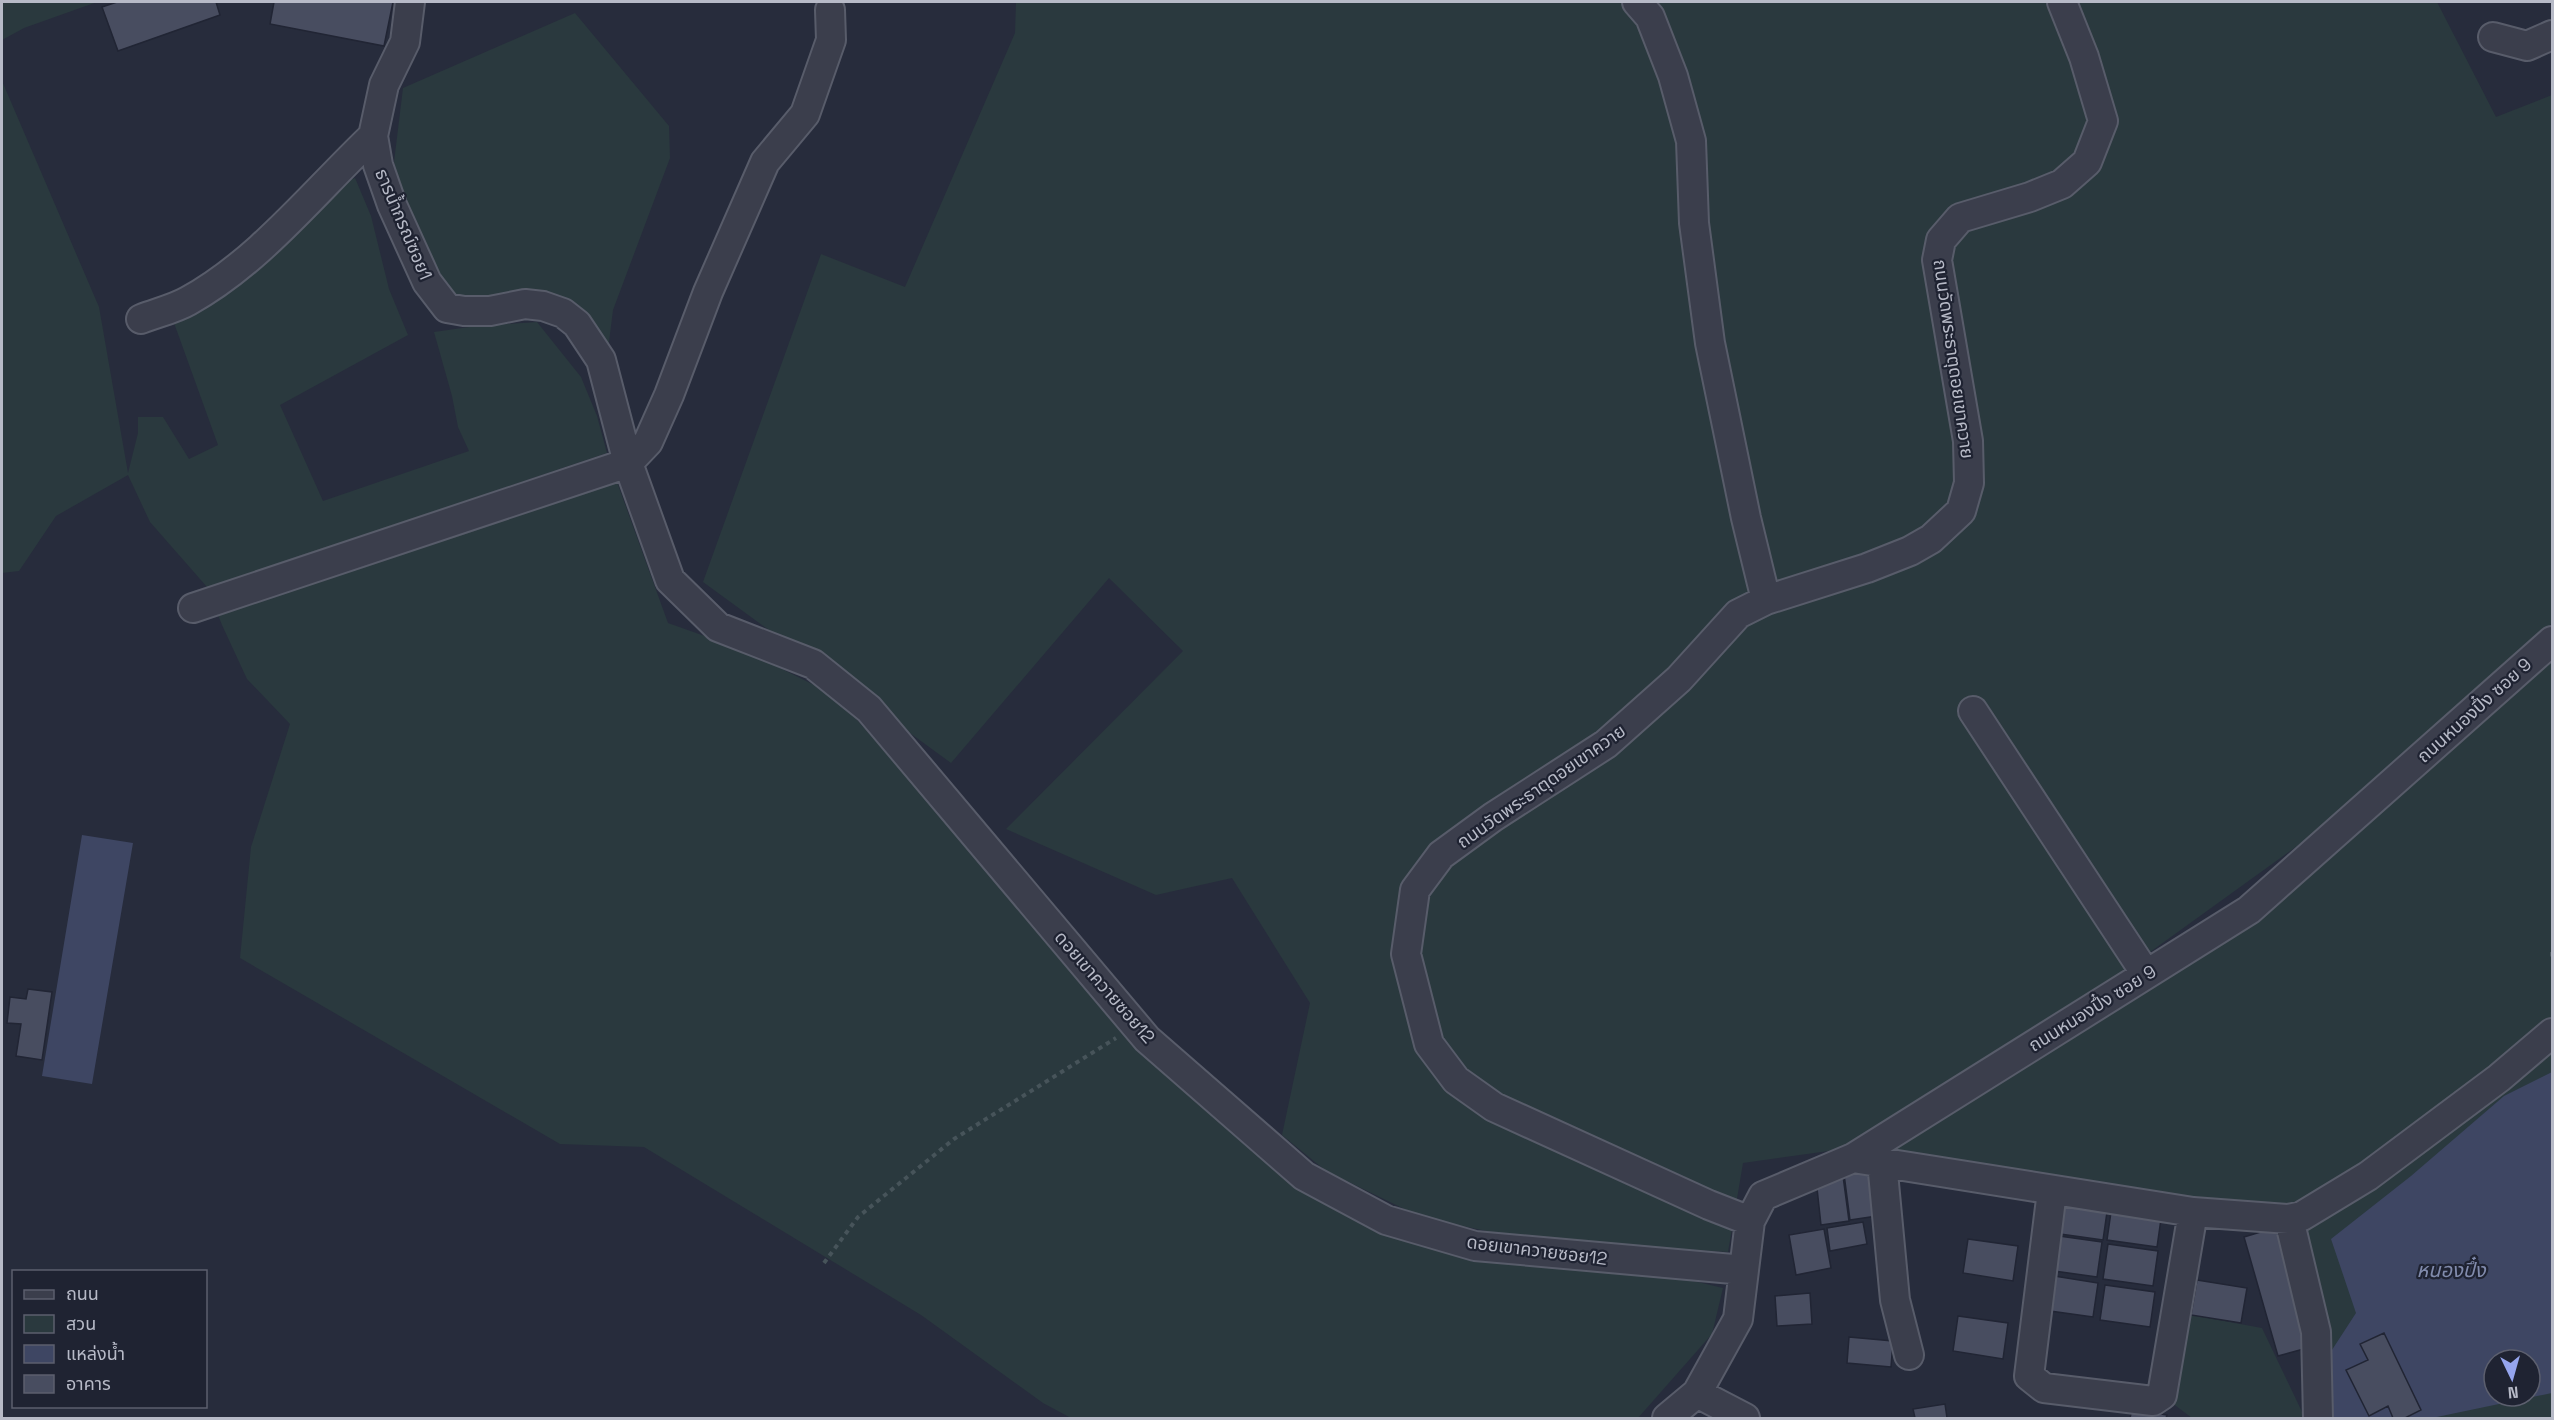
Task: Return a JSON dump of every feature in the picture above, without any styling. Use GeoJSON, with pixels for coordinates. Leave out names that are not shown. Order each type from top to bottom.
{"type":"FeatureCollection","features":[{"type":"Feature","properties":{"kind":"street","name":"ธารน้ำกรณ์ซอย1"},"geometry":{"type":"LineString","coordinates":[[410,2],[405,42],[384,85],[373,136],[378,165],[392,205],[427,282],[447,308],[464,311],[490,310],[525,304],[543,306],[563,313],[577,324],[601,360],[628,463]]}},
{"type":"Feature","properties":{"kind":"street"},"geometry":{"type":"LineString","coordinates":[[1637,2],[1650,17],[1673,76],[1691,141],[1694,223],[1710,343],[1746,518],[1766,600]]}},
{"type":"Feature","properties":{"kind":"street","name":"ถนนวัดพระธาตุดอยเขาควาย"},"geometry":{"type":"LineString","coordinates":[[1750,1221],[1709,1205],[1494,1107],[1456,1080],[1429,1044],[1406,954],[1415,890],[1441,855],[1493,817],[1606,744],[1679,679],[1738,614],[1766,600],[1867,568],[1910,551],[1931,539],[1961,511],[1969,483],[1968,441],[1937,260],[1941,240],[1960,218],[2030,197],[2062,183],[2087,162],[2103,121],[2084,57],[2062,2]]}},
{"type":"Feature","properties":{"kind":"street"},"geometry":{"type":"LineString","coordinates":[[193,608],[628,463],[648,442],[661,414],[708,292],[765,162],[805,114],[831,40],[830,10]]}},
{"type":"Feature","properties":{"kind":"street"},"geometry":{"type":"LineString","coordinates":[[2493,37],[2527,46],[2553,35]]}},
{"type":"Feature","properties":{"kind":"street"},"geometry":{"type":"LineString","coordinates":[[141,319],[187,302],[229,274],[269,240],[373,136]]}},
{"type":"Feature","properties":{"kind":"street","name":"ดอยเขาควายซอย12"},"geometry":{"type":"LineString","coordinates":[[628,463],[670,580],[718,627],[813,664],[869,709],[1147,1039],[1304,1176],[1386,1220],[1475,1246],[1744,1270]]}},
{"type":"Feature","properties":{"kind":"street","name":"ถนนหนองปึ๋ง ซอย 9"},"geometry":{"type":"LineString","coordinates":[[1697,1393],[1738,1319],[1750,1221],[1763,1196],[1853,1158],[2248,910],[2553,641]]}},
{"type":"Feature","properties":{"kind":"street"},"geometry":{"type":"LineString","coordinates":[[1973,711],[2146,974]]}},
{"type":"Feature","properties":{"kind":"street"},"geometry":{"type":"LineString","coordinates":[[1853,1158],[2193,1212],[2289,1219],[2302,1216],[2368,1176],[2499,1078],[2553,1033]]}},
{"type":"Feature","properties":{"kind":"street"},"geometry":{"type":"LineString","coordinates":[[1882,1162],[1895,1300],[1909,1354]]}},
{"type":"Feature","properties":{"kind":"street"},"geometry":{"type":"LineString","coordinates":[[2052,1191],[2029,1376],[2044,1388],[2153,1401],[2162,1395],[2193,1212]]}},
{"type":"Feature","properties":{"kind":"street"},"geometry":{"type":"LineString","coordinates":[[2289,1219],[2316,1332],[2318,1419]]}},
{"type":"Feature","properties":{"kind":"street"},"geometry":{"type":"LineString","coordinates":[[1667,1419],[1697,1393],[1745,1419]]}},
{"type":"Feature","properties":{"kind":"path"},"geometry":{"type":"LineString","coordinates":[[2553,952],[2553,957]]}},
{"type":"Feature","properties":{"kind":"path"},"geometry":{"type":"LineString","coordinates":[[824,1263],[858,1217],[954,1139],[1136,1026]]}},
{"type":"Feature","properties":{"kind":"green space"},"geometry":{"type":"Polygon","coordinates":[[[2,2],[97,2],[24,28],[2,40],[2,2]]]}},
{"type":"Feature","properties":{"kind":"green space"},"geometry":{"type":"Polygon","coordinates":[[[1016,2],[2437,2],[2496,117],[2552,95],[2552,623],[2311,836],[2078,1004],[1944,1090],[1836,1150],[1743,1163],[1728,1252],[1536,1241],[1423,1218],[1326,1171],[1282,1135],[1310,1003],[1232,878],[1156,895],[1006,829],[1183,651],[1109,578],[951,763],[703,582],[821,254],[905,287],[1015,33],[1016,2]]]}},
{"type":"Feature","properties":{"kind":"green space"},"geometry":{"type":"Polygon","coordinates":[[[575,13],[669,126],[670,158],[613,310],[607,358],[587,317],[479,298],[458,299],[434,282],[401,196],[394,162],[403,88],[575,13]]]}},
{"type":"Feature","properties":{"kind":"green space"},"geometry":{"type":"Polygon","coordinates":[[[2,81],[99,307],[128,473],[138,433],[138,417],[163,417],[189,459],[218,445],[169,309],[328,188],[355,178],[371,216],[389,289],[408,335],[280,405],[323,501],[469,451],[458,427],[434,332],[476,326],[537,322],[581,377],[597,416],[607,453],[492,492],[476,516],[613,471],[668,623],[744,650],[836,696],[990,871],[1259,1150],[1460,1253],[1575,1270],[1685,1279],[1723,1288],[1712,1334],[1638,1418],[1071,1418],[1043,1403],[921,1315],[644,1147],[560,1144],[240,958],[251,847],[290,724],[247,679],[207,587],[150,522],[128,475],[56,516],[19,571],[2,573],[2,81]]]}},
{"type":"Feature","properties":{"kind":"green space"},"geometry":{"type":"Polygon","coordinates":[[[2552,641],[2552,1042],[2505,1075],[2552,1053],[2552,1418],[2318,1418],[2289,1219],[1853,1158],[2249,910],[2552,641]]]}},
{"type":"Feature","properties":{"kind":"green space"},"geometry":{"type":"Polygon","coordinates":[[[2191,1315],[2262,1328],[2304,1416],[2297,1418],[2192,1418],[2172,1403],[2191,1315]]]}},
{"type":"Feature","properties":{"kind":"water"},"geometry":{"type":"Polygon","coordinates":[[[82,835],[133,843],[92,1084],[42,1076],[82,835]]]}},
{"type":"Feature","properties":{"kind":"water","name":"หนองปึ๋ง"},"geometry":{"type":"Polygon","coordinates":[[[2552,1072],[2552,1393],[2542,1395],[2542,1348],[2482,1348],[2482,1408],[2432,1418],[2332,1418],[2330,1353],[2356,1313],[2331,1239],[2411,1176],[2504,1096],[2552,1072]]]}},
{"type":"Feature","properties":{"kind":"building"},"geometry":{"type":"Polygon","coordinates":[[[117,2],[216,2],[220,15],[118,51],[102,7],[117,2]]]}},
{"type":"Feature","properties":{"kind":"building"},"geometry":{"type":"Polygon","coordinates":[[[274,2],[393,2],[384,46],[270,24],[274,2]]]}},
{"type":"Feature","properties":{"kind":"building"},"geometry":{"type":"Polygon","coordinates":[[[28,989],[52,992],[42,1060],[16,1056],[21,1024],[7,1023],[10,997],[26,999],[28,989]]]}},
{"type":"Feature","properties":{"kind":"building"},"geometry":{"type":"Polygon","coordinates":[[[1872,1171],[1877,1216],[1850,1220],[1844,1174],[1872,1171]]]}},
{"type":"Feature","properties":{"kind":"building"},"geometry":{"type":"Polygon","coordinates":[[[1843,1176],[1849,1221],[1821,1225],[1816,1179],[1843,1176]]]}},
{"type":"Feature","properties":{"kind":"building"},"geometry":{"type":"Polygon","coordinates":[[[2058,1198],[2108,1205],[2103,1240],[2053,1233],[2058,1198]]]}},
{"type":"Feature","properties":{"kind":"building"},"geometry":{"type":"Polygon","coordinates":[[[2112,1205],[2162,1212],[2157,1247],[2107,1240],[2112,1205]]]}},
{"type":"Feature","properties":{"kind":"building"},"geometry":{"type":"Polygon","coordinates":[[[1863,1222],[1867,1244],[1830,1251],[1827,1228],[1863,1222]]]}},
{"type":"Feature","properties":{"kind":"building"},"geometry":{"type":"Polygon","coordinates":[[[2277,1227],[2311,1347],[2278,1356],[2244,1237],[2277,1227]]]}},
{"type":"Feature","properties":{"kind":"building"},"geometry":{"type":"Polygon","coordinates":[[[1824,1229],[1831,1268],[1796,1275],[1789,1235],[1824,1229]]]}},
{"type":"Feature","properties":{"kind":"building"},"geometry":{"type":"Polygon","coordinates":[[[2052,1235],[2102,1242],[2097,1277],[2047,1270],[2052,1235]]]}},
{"type":"Feature","properties":{"kind":"building"},"geometry":{"type":"Polygon","coordinates":[[[1968,1239],[2018,1246],[2013,1281],[1963,1273],[1968,1239]]]}},
{"type":"Feature","properties":{"kind":"building"},"geometry":{"type":"Polygon","coordinates":[[[2108,1244],[2158,1251],[2153,1286],[2103,1279],[2108,1244]]]}},
{"type":"Feature","properties":{"kind":"building"},"geometry":{"type":"Polygon","coordinates":[[[2048,1275],[2098,1283],[2093,1317],[2043,1310],[2048,1275]]]}},
{"type":"Feature","properties":{"kind":"building"},"geometry":{"type":"Polygon","coordinates":[[[2197,1280],[2247,1288],[2241,1323],[2191,1315],[2197,1280]]]}},
{"type":"Feature","properties":{"kind":"building"},"geometry":{"type":"Polygon","coordinates":[[[2105,1285],[2155,1292],[2150,1327],[2100,1320],[2105,1285]]]}},
{"type":"Feature","properties":{"kind":"building"},"geometry":{"type":"Polygon","coordinates":[[[1810,1293],[1812,1324],[1777,1326],[1775,1296],[1810,1293]]]}},
{"type":"Feature","properties":{"kind":"building"},"geometry":{"type":"Polygon","coordinates":[[[1958,1316],[2008,1323],[2003,1359],[1953,1351],[1958,1316]]]}},
{"type":"Feature","properties":{"kind":"building"},"geometry":{"type":"Polygon","coordinates":[[[2384,1333],[2421,1410],[2405,1418],[2393,1418],[2388,1406],[2369,1416],[2346,1370],[2368,1360],[2360,1344],[2384,1333]]]}},
{"type":"Feature","properties":{"kind":"building"},"geometry":{"type":"Polygon","coordinates":[[[1849,1337],[1893,1341],[1891,1367],[1847,1363],[1849,1337]]]}},
{"type":"Feature","properties":{"kind":"building"},"geometry":{"type":"Polygon","coordinates":[[[1945,1404],[1947,1418],[1915,1418],[1913,1409],[1945,1404]]]}},
{"type":"Feature","properties":{"kind":"building"},"geometry":{"type":"Polygon","coordinates":[[[2132,1409],[2167,1415],[2166,1418],[2130,1418],[2132,1409]]]}}]}
